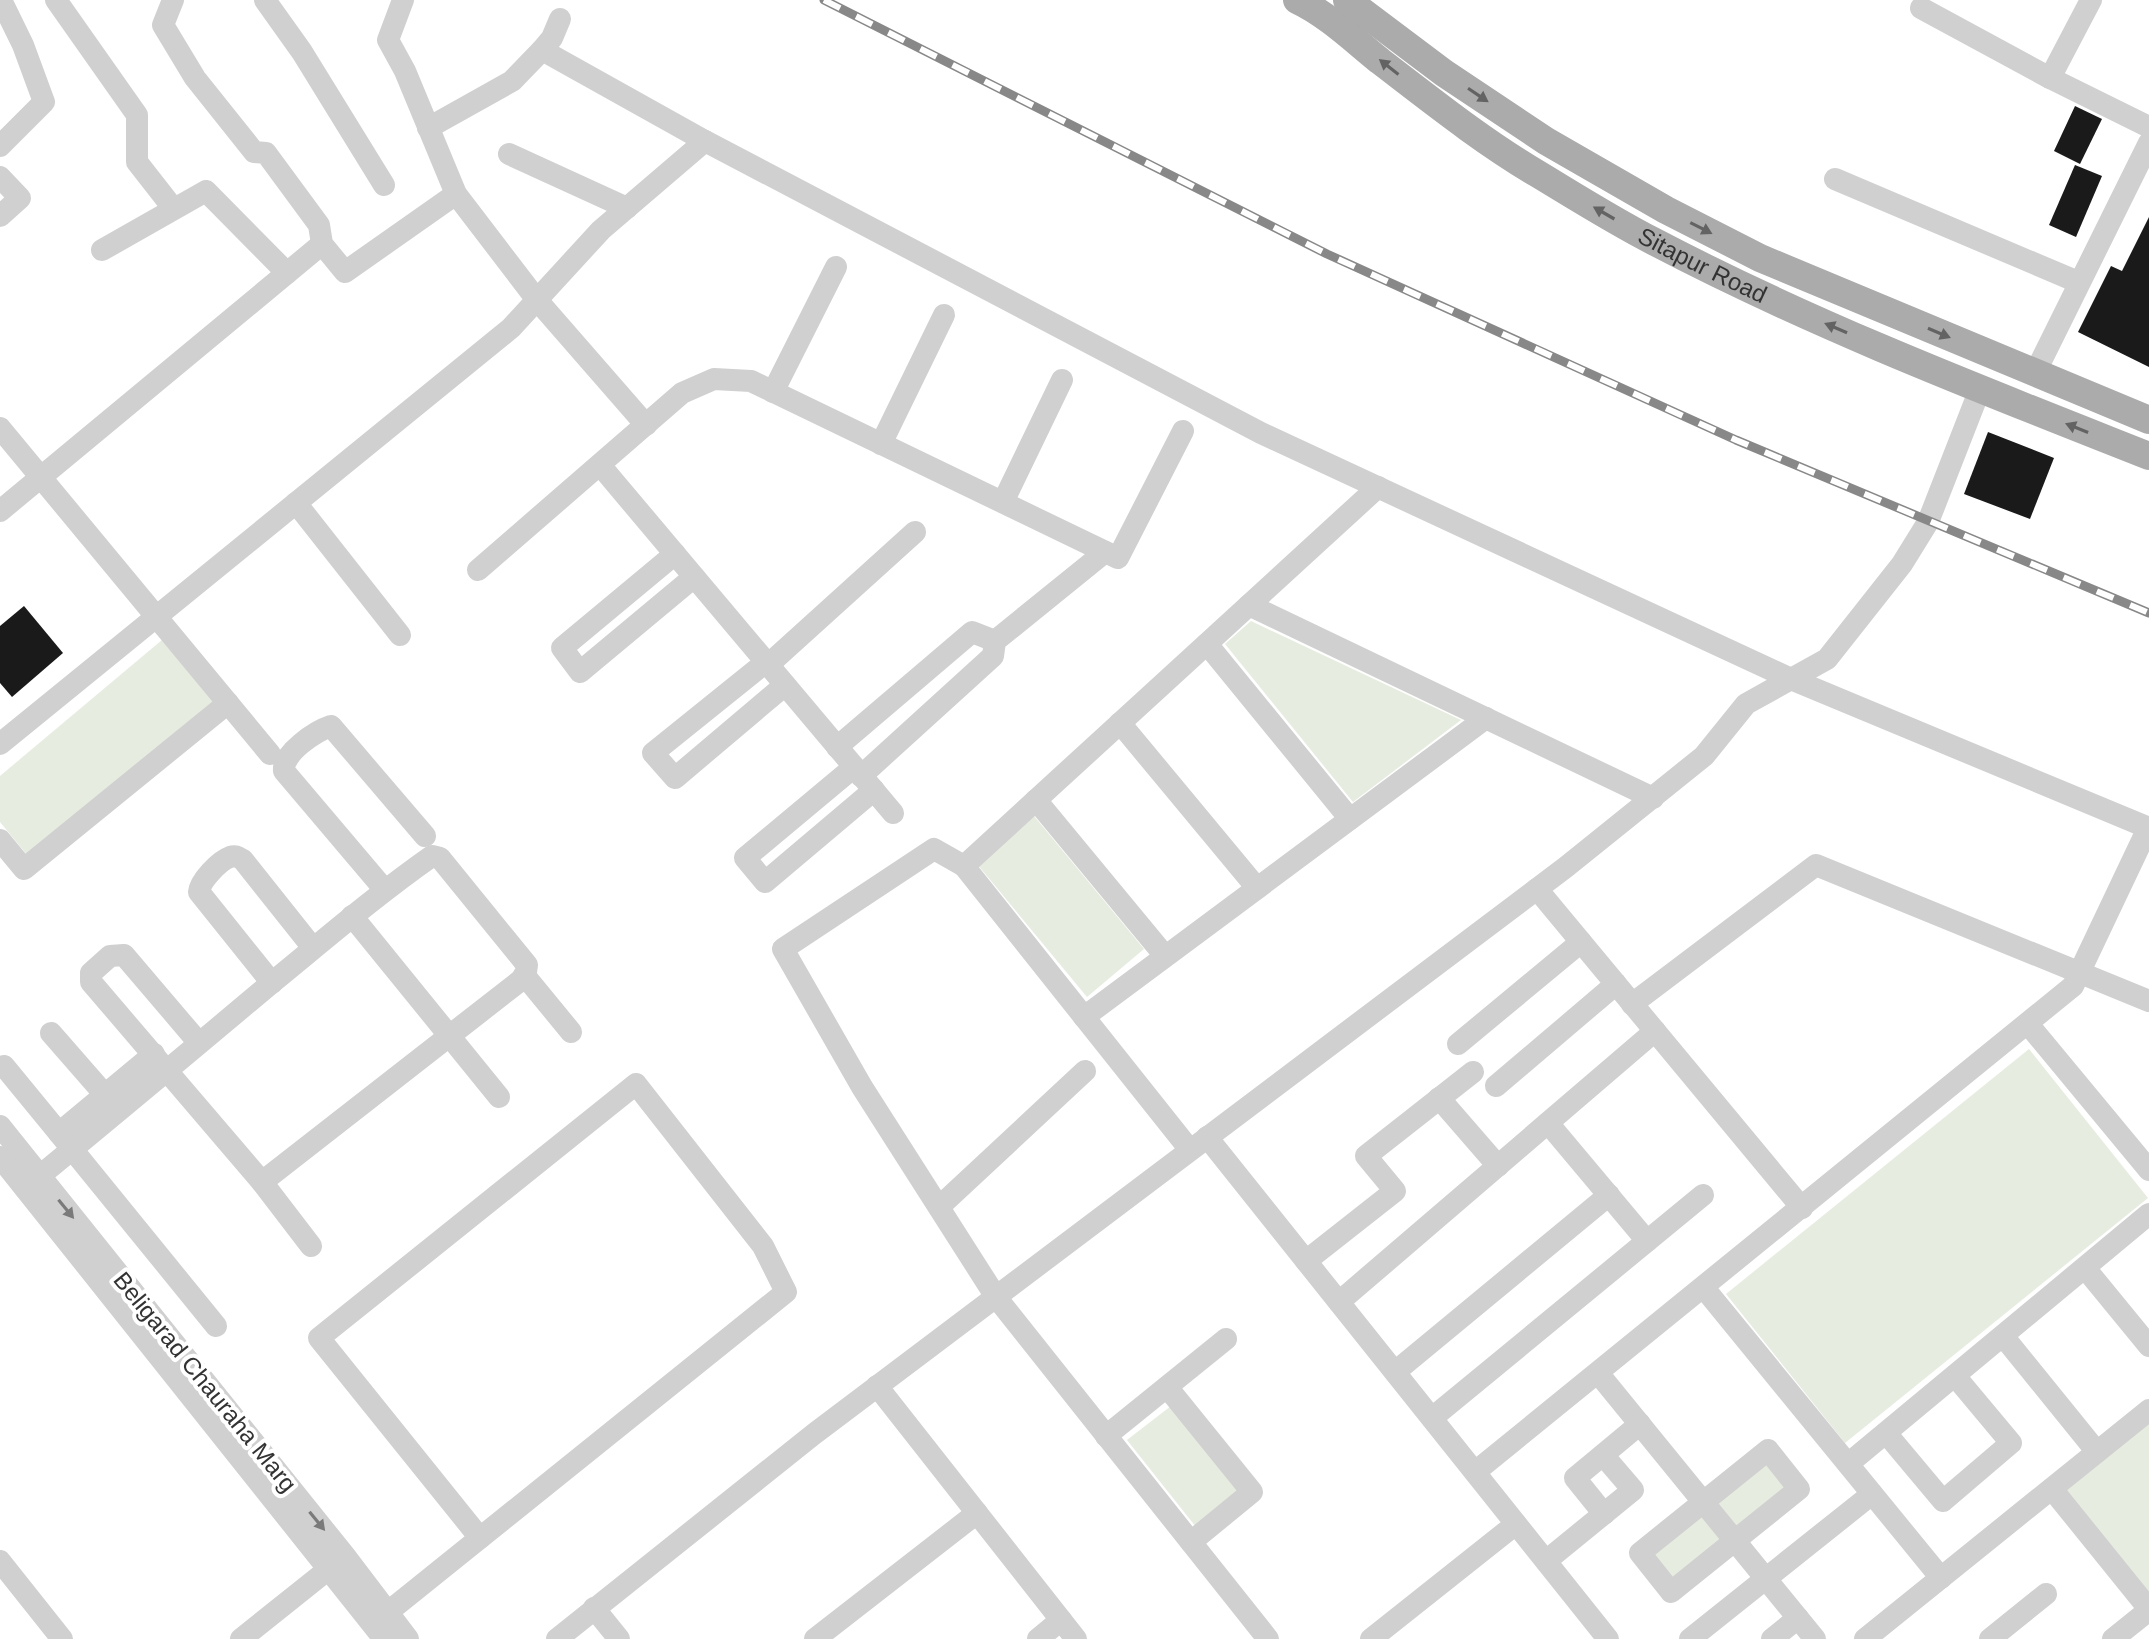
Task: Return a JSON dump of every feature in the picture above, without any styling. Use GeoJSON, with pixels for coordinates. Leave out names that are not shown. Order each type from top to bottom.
{"type":"FeatureCollection","features":[{"type":"Feature","properties":{"kind":"main road","name":"Sitapur Road"},"geometry":{"type":"LineString","coordinates":[[1347,0],[1444,73],[1533,133],[1666,210],[1760,258],[2149,420]]}},
{"type":"Feature","properties":{"kind":"main road","name":"Sitapur Road"},"geometry":{"type":"LineString","coordinates":[[1304,1],[1489,142],[1535,173],[1652,241],[1797,311],[1980,389],[2149,456]]}},
{"type":"Feature","properties":{"kind":"street"},"geometry":{"type":"LineString","coordinates":[[0,146],[44,102],[23,45],[1,0]]}},
{"type":"Feature","properties":{"kind":"street"},"geometry":{"type":"LineString","coordinates":[[56,0],[137,115],[137,162],[173,208]]}},
{"type":"Feature","properties":{"kind":"street"},"geometry":{"type":"LineString","coordinates":[[173,0],[163,25],[195,78],[254,152],[266,153],[319,225],[322,244],[345,272],[456,194]]}},
{"type":"Feature","properties":{"kind":"street"},"geometry":{"type":"LineString","coordinates":[[265,0],[302,52],[384,185]]}},
{"type":"Feature","properties":{"kind":"street"},"geometry":{"type":"LineString","coordinates":[[403,0],[388,40],[405,71],[456,194],[537,300],[646,425]]}},
{"type":"Feature","properties":{"kind":"street"},"geometry":{"type":"LineString","coordinates":[[2050,78],[2091,0]]}},
{"type":"Feature","properties":{"kind":"street"},"geometry":{"type":"LineString","coordinates":[[1921,8],[2149,127]]}},
{"type":"Feature","properties":{"kind":"street"},"geometry":{"type":"LineString","coordinates":[[428,128],[512,81],[552,38],[560,19]]}},
{"type":"Feature","properties":{"kind":"street"},"geometry":{"type":"LineString","coordinates":[[542,50],[705,141],[1261,433],[1791,679],[2149,828],[2073,986],[1475,1472]]}},
{"type":"Feature","properties":{"kind":"street"},"geometry":{"type":"LineString","coordinates":[[0,744],[511,328],[601,230],[705,141]]}},
{"type":"Feature","properties":{"kind":"street"},"geometry":{"type":"LineString","coordinates":[[2035,373],[2149,143]]}},
{"type":"Feature","properties":{"kind":"street"},"geometry":{"type":"LineString","coordinates":[[509,154],[627,208]]}},
{"type":"Feature","properties":{"kind":"street"},"geometry":{"type":"LineString","coordinates":[[0,177],[20,198],[0,216]]}},
{"type":"Feature","properties":{"kind":"street"},"geometry":{"type":"LineString","coordinates":[[1835,179],[2078,282]]}},
{"type":"Feature","properties":{"kind":"street"},"geometry":{"type":"LineString","coordinates":[[102,250],[206,191],[287,273]]}},
{"type":"Feature","properties":{"kind":"street"},"geometry":{"type":"LineString","coordinates":[[0,511],[322,244]]}},
{"type":"Feature","properties":{"kind":"street"},"geometry":{"type":"LineString","coordinates":[[773,392],[836,267]]}},
{"type":"Feature","properties":{"kind":"street"},"geometry":{"type":"LineString","coordinates":[[881,444],[944,315]]}},
{"type":"Feature","properties":{"kind":"street"},"geometry":{"type":"LineString","coordinates":[[478,570],[682,393],[714,379],[751,381],[1118,558],[1183,431]]}},
{"type":"Feature","properties":{"kind":"street"},"geometry":{"type":"LineString","coordinates":[[1003,502],[1062,380]]}},
{"type":"Feature","properties":{"kind":"street"},"geometry":{"type":"LineString","coordinates":[[557,1639],[877,1386],[1537,889],[1653,798],[1704,756],[1746,704],[1827,659],[1902,564],[1928,522],[1980,389]]}},
{"type":"Feature","properties":{"kind":"street"},"geometry":{"type":"LineString","coordinates":[[0,428],[270,754]]}},
{"type":"Feature","properties":{"kind":"street"},"geometry":{"type":"LineString","coordinates":[[600,465],[893,813]]}},
{"type":"Feature","properties":{"kind":"street"},"geometry":{"type":"LineString","coordinates":[[964,866],[1378,487]]}},
{"type":"Feature","properties":{"kind":"street"},"geometry":{"type":"LineString","coordinates":[[296,503],[400,635]]}},
{"type":"Feature","properties":{"kind":"street"},"geometry":{"type":"LineString","coordinates":[[785,685],[675,778],[653,753],[767,664],[915,532]]}},
{"type":"Feature","properties":{"kind":"street"},"geometry":{"type":"LineString","coordinates":[[863,778],[745,858],[765,882],[863,778],[993,656],[995,641],[1105,552]]}},
{"type":"Feature","properties":{"kind":"street"},"geometry":{"type":"LineString","coordinates":[[675,554],[562,648],[580,672],[694,577]]}},
{"type":"Feature","properties":{"kind":"street"},"geometry":{"type":"LineString","coordinates":[[1249,605],[1653,798]]}},
{"type":"Feature","properties":{"kind":"street"},"geometry":{"type":"LineString","coordinates":[[837,747],[972,632],[995,641]]}},
{"type":"Feature","properties":{"kind":"street"},"geometry":{"type":"LineString","coordinates":[[1207,644],[1350,819]]}},
{"type":"Feature","properties":{"kind":"street"},"geometry":{"type":"LineString","coordinates":[[0,840],[24,869],[228,703]]}},
{"type":"Feature","properties":{"kind":"street"},"geometry":{"type":"LineString","coordinates":[[1084,1017],[1486,718]]}},
{"type":"Feature","properties":{"kind":"street"},"geometry":{"type":"LineString","coordinates":[[1120,723],[1257,888]]}},
{"type":"Feature","properties":{"kind":"street"},"geometry":{"type":"LineString","coordinates":[[384,889],[284,771],[283,763],[288,755],[331,726],[425,836]]}},
{"type":"Feature","properties":{"kind":"street"},"geometry":{"type":"LineString","coordinates":[[1036,800],[1165,956]]}},
{"type":"Feature","properties":{"kind":"street"},"geometry":{"type":"LineString","coordinates":[[1268,1639],[996,1297],[862,1087],[783,949],[934,849],[964,866],[1084,1017],[1306,1261],[1608,1639]]}},
{"type":"Feature","properties":{"kind":"street"},"geometry":{"type":"LineString","coordinates":[[0,1157],[32,1182],[106,1096],[161,1061],[199,1043],[384,889],[432,856],[440,858],[522,956],[527,965],[525,976],[262,1182]]}},
{"type":"Feature","properties":{"kind":"street"},"geometry":{"type":"LineString","coordinates":[[272,983],[199,892],[200,884],[228,857],[243,860],[313,948]]}},
{"type":"Feature","properties":{"kind":"street"},"geometry":{"type":"LineString","coordinates":[[1632,1004],[1816,865],[2149,1001]]}},
{"type":"Feature","properties":{"kind":"street"},"geometry":{"type":"LineString","coordinates":[[1537,889],[1802,1208]]}},
{"type":"Feature","properties":{"kind":"street"},"geometry":{"type":"LineString","coordinates":[[352,916],[499,1097]]}},
{"type":"Feature","properties":{"kind":"street"},"geometry":{"type":"LineString","coordinates":[[1458,1044],[1581,942]]}},
{"type":"Feature","properties":{"kind":"street"},"geometry":{"type":"LineString","coordinates":[[199,1043],[129,958],[117,954],[110,956],[91,973],[91,982],[262,1182],[311,1246]]}},
{"type":"Feature","properties":{"kind":"street"},"geometry":{"type":"LineString","coordinates":[[525,976],[571,1032]]}},
{"type":"Feature","properties":{"kind":"street"},"geometry":{"type":"LineString","coordinates":[[1496,1086],[1616,984]]}},
{"type":"Feature","properties":{"kind":"street"},"geometry":{"type":"LineString","coordinates":[[2028,1024],[2149,1170]]}},
{"type":"Feature","properties":{"kind":"street"},"geometry":{"type":"LineString","coordinates":[[1339,1302],[1655,1031]]}},
{"type":"Feature","properties":{"kind":"street"},"geometry":{"type":"LineString","coordinates":[[51,1033],[106,1096]]}},
{"type":"Feature","properties":{"kind":"street"},"geometry":{"type":"LineString","coordinates":[[66,1141],[161,1061]]}},
{"type":"Feature","properties":{"kind":"street"},"geometry":{"type":"LineString","coordinates":[[4,1066],[216,1326]]}},
{"type":"Feature","properties":{"kind":"street"},"geometry":{"type":"LineString","coordinates":[[939,1207],[1085,1071]]}},
{"type":"Feature","properties":{"kind":"street"},"geometry":{"type":"LineString","coordinates":[[1306,1261],[1395,1191],[1366,1156],[1473,1072]]}},
{"type":"Feature","properties":{"kind":"street"},"geometry":{"type":"LineString","coordinates":[[388,1612],[786,1292],[763,1246],[636,1084],[319,1338],[480,1538]]}},
{"type":"Feature","properties":{"kind":"street"},"geometry":{"type":"LineString","coordinates":[[1439,1098],[1498,1166]]}},
{"type":"Feature","properties":{"kind":"street"},"geometry":{"type":"LineString","coordinates":[[1548,1123],[1647,1241]]}},
{"type":"Feature","properties":{"kind":"street","name":"Beligarad Chauraha Marg"},"geometry":{"type":"LineString","coordinates":[[0,1126],[32,1182],[337,1563],[388,1612],[408,1639]]}},
{"type":"Feature","properties":{"kind":"street"},"geometry":{"type":"LineString","coordinates":[[1395,1372],[1609,1195]]}},
{"type":"Feature","properties":{"kind":"street"},"geometry":{"type":"LineString","coordinates":[[1432,1418],[1703,1195]]}},
{"type":"Feature","properties":{"kind":"street"},"geometry":{"type":"LineString","coordinates":[[1848,1464],[2149,1214]]}},
{"type":"Feature","properties":{"kind":"street"},"geometry":{"type":"LineString","coordinates":[[2085,1268],[2149,1346]]}},
{"type":"Feature","properties":{"kind":"street"},"geometry":{"type":"LineString","coordinates":[[1704,1288],[1941,1578]]}},
{"type":"Feature","properties":{"kind":"street"},"geometry":{"type":"LineString","coordinates":[[2003,1336],[2097,1452]]}},
{"type":"Feature","properties":{"kind":"street"},"geometry":{"type":"LineString","coordinates":[[1106,1436],[1226,1339]]}},
{"type":"Feature","properties":{"kind":"street"},"geometry":{"type":"LineString","coordinates":[[1598,1373],[1815,1639]]}},
{"type":"Feature","properties":{"kind":"street"},"geometry":{"type":"LineString","coordinates":[[1886,1433],[1943,1501],[2011,1443],[1955,1376]]}},
{"type":"Feature","properties":{"kind":"street"},"geometry":{"type":"LineString","coordinates":[[877,1386],[1076,1639]]}},
{"type":"Feature","properties":{"kind":"street"},"geometry":{"type":"LineString","coordinates":[[1167,1387],[1252,1492],[1191,1542]]}},
{"type":"Feature","properties":{"kind":"street"},"geometry":{"type":"LineString","coordinates":[[1865,1639],[2149,1410]]}},
{"type":"Feature","properties":{"kind":"street"},"geometry":{"type":"LineString","coordinates":[[1604,1514],[1575,1478],[1640,1424]]}},
{"type":"Feature","properties":{"kind":"street"},"geometry":{"type":"LineString","coordinates":[[1768,1450],[1799,1489],[1671,1592],[1640,1553],[1704,1501],[1768,1450]]}},
{"type":"Feature","properties":{"kind":"street"},"geometry":{"type":"LineString","coordinates":[[1546,1561],[1633,1490],[1603,1455]]}},
{"type":"Feature","properties":{"kind":"street"},"geometry":{"type":"LineString","coordinates":[[2052,1489],[2149,1609],[2113,1639]]}},
{"type":"Feature","properties":{"kind":"street"},"geometry":{"type":"LineString","coordinates":[[1697,1637],[1872,1494]]}},
{"type":"Feature","properties":{"kind":"street"},"geometry":{"type":"LineString","coordinates":[[815,1639],[977,1513]]}},
{"type":"Feature","properties":{"kind":"street"},"geometry":{"type":"LineString","coordinates":[[1371,1639],[1516,1524]]}},
{"type":"Feature","properties":{"kind":"street"},"geometry":{"type":"LineString","coordinates":[[241,1639],[337,1563],[384,1639]]}},
{"type":"Feature","properties":{"kind":"street"},"geometry":{"type":"LineString","coordinates":[[3,1570],[62,1639]]}},
{"type":"Feature","properties":{"kind":"street"},"geometry":{"type":"LineString","coordinates":[[1990,1639],[2046,1594]]}},
{"type":"Feature","properties":{"kind":"street"},"geometry":{"type":"LineString","coordinates":[[594,1608],[619,1639]]}},
{"type":"Feature","properties":{"kind":"street"},"geometry":{"type":"LineString","coordinates":[[1772,1639],[1798,1618]]}},
{"type":"Feature","properties":{"kind":"street"},"geometry":{"type":"LineString","coordinates":[[1038,1639],[1061,1620]]}},
{"type":"Feature","properties":{"kind":"shaded area"},"geometry":{"type":"Polygon","coordinates":[[[1251,621],[1461,720],[1353,802],[1225,644],[1251,621]]]}},
{"type":"Feature","properties":{"kind":"shaded area"},"geometry":{"type":"Polygon","coordinates":[[[162,640],[213,702],[28,856],[0,822],[0,776],[162,640]]]}},
{"type":"Feature","properties":{"kind":"shaded area"},"geometry":{"type":"Polygon","coordinates":[[[1034,816],[1144,949],[1087,997],[977,864],[1034,816]]]}},
{"type":"Feature","properties":{"kind":"shaded area"},"geometry":{"type":"Polygon","coordinates":[[[2029,1049],[2148,1198],[1845,1443],[1726,1294],[2029,1049]]]}},
{"type":"Feature","properties":{"kind":"shaded area"},"geometry":{"type":"Polygon","coordinates":[[[1171,1406],[1240,1492],[1196,1527],[1127,1440],[1171,1406]]]}},
{"type":"Feature","properties":{"kind":"shaded area"},"geometry":{"type":"Polygon","coordinates":[[[2149,1422],[2149,1594],[2065,1491],[2149,1422]]]}},
{"type":"Feature","properties":{"kind":"shaded area"},"geometry":{"type":"Polygon","coordinates":[[[1767,1458],[1791,1489],[1739,1532],[1713,1502],[1767,1458]]]}},
{"type":"Feature","properties":{"kind":"shaded area"},"geometry":{"type":"Polygon","coordinates":[[[1699,1511],[1725,1541],[1671,1585],[1647,1554],[1699,1511]]]}},
{"type":"Feature","properties":{"kind":"building"},"geometry":{"type":"Polygon","coordinates":[[[2075,106],[2102,119],[2080,164],[2054,151],[2075,106]]]}},
{"type":"Feature","properties":{"kind":"building"},"geometry":{"type":"Polygon","coordinates":[[[2075,165],[2102,176],[2076,237],[2049,225],[2075,165]]]}},
{"type":"Feature","properties":{"kind":"building"},"geometry":{"type":"Polygon","coordinates":[[[2149,217],[2149,367],[2078,332],[2111,266],[2122,271],[2149,217]]]}},
{"type":"Feature","properties":{"kind":"building"},"geometry":{"type":"Polygon","coordinates":[[[1988,432],[2054,458],[2030,519],[1964,494],[1988,432]]]}},
{"type":"Feature","properties":{"kind":"building"},"geometry":{"type":"Polygon","coordinates":[[[24,606],[63,653],[12,697],[0,683],[0,626],[24,606]]]}},
{"type":"Feature","properties":{"kind":"railway"},"geometry":{"type":"LineString","coordinates":[[824,0],[1327,254],[1736,440],[2149,613]]}}]}
